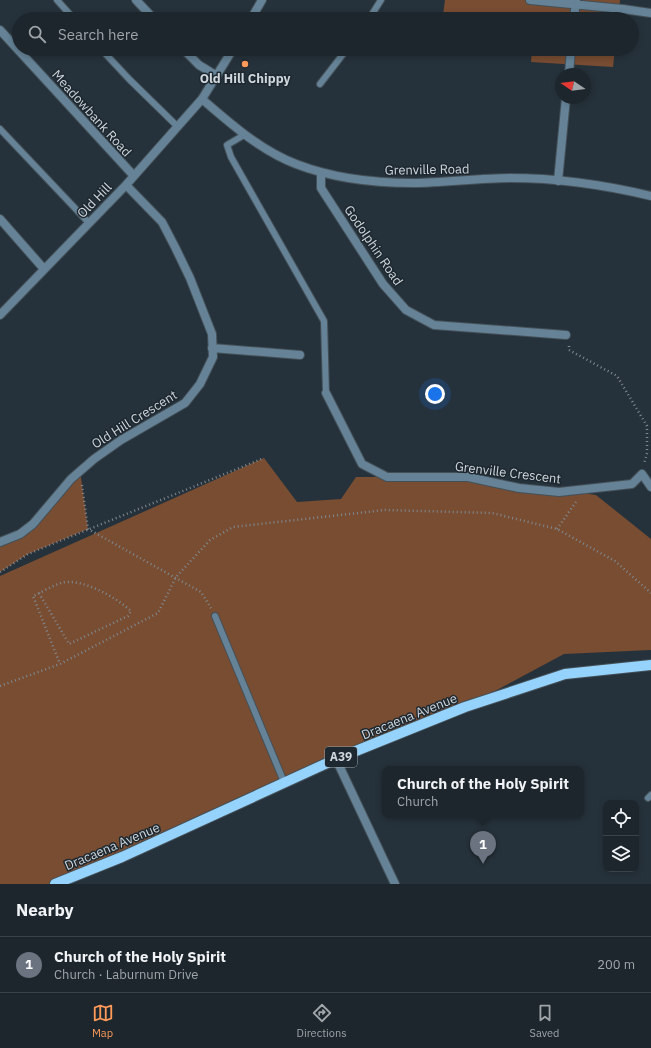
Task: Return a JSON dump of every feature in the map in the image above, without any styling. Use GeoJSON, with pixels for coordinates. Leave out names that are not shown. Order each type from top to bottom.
{"type":"FeatureCollection","features":[{"type":"Feature","properties":{"kind":"main road","name":"Dracaena Avenue"},"geometry":{"type":"LineString","coordinates":[[55,884],[122,857],[336,759],[465,707],[565,674],[651,665]]}},
{"type":"Feature","properties":{"kind":"street"},"geometry":{"type":"LineString","coordinates":[[136,0],[147,12]]}},
{"type":"Feature","properties":{"kind":"street"},"geometry":{"type":"LineString","coordinates":[[255,12],[262,0]]}},
{"type":"Feature","properties":{"kind":"street"},"geometry":{"type":"LineString","coordinates":[[530,0],[576,2],[651,14]]}},
{"type":"Feature","properties":{"kind":"street"},"geometry":{"type":"LineString","coordinates":[[575,12],[576,2]]}},
{"type":"Feature","properties":{"kind":"street","name":"Meadowbank Road"},"geometry":{"type":"LineString","coordinates":[[0,30],[12,43]]}},
{"type":"Feature","properties":{"kind":"street","name":"Meadowbank Road"},"geometry":{"type":"LineString","coordinates":[[24,56],[134,176]]}},
{"type":"Feature","properties":{"kind":"street"},"geometry":{"type":"LineString","coordinates":[[190,56],[199,64],[217,76]]}},
{"type":"Feature","properties":{"kind":"street","name":"Old Hill"},"geometry":{"type":"LineString","coordinates":[[0,314],[134,176],[202,99],[229,56]]}},
{"type":"Feature","properties":{"kind":"street"},"geometry":{"type":"LineString","coordinates":[[569,68],[570,56]]}},
{"type":"Feature","properties":{"kind":"street","name":"Grenville Road"},"geometry":{"type":"LineString","coordinates":[[202,99],[244,135],[295,164],[321,172],[377,182],[412,183],[510,178],[558,180],[630,191],[651,196]]}},
{"type":"Feature","properties":{"kind":"street"},"geometry":{"type":"LineString","coordinates":[[558,180],[565,104]]}},
{"type":"Feature","properties":{"kind":"street","name":"Godolphin Road"},"geometry":{"type":"LineString","coordinates":[[321,172],[321,188],[383,284],[406,310],[434,325],[566,335]]}},
{"type":"Feature","properties":{"kind":"street","name":"Old Hill Crescent"},"geometry":{"type":"LineString","coordinates":[[0,542],[20,534],[33,524],[71,478],[80,470],[121,440],[185,403],[200,384],[213,357],[212,334],[190,278],[162,222],[126,185]]}},
{"type":"Feature","properties":{"kind":"street"},"geometry":{"type":"LineString","coordinates":[[0,219],[44,269]]}},
{"type":"Feature","properties":{"kind":"street"},"geometry":{"type":"LineString","coordinates":[[212,348],[300,355]]}},
{"type":"Feature","properties":{"kind":"street","name":"Grenville Crescent"},"geometry":{"type":"LineString","coordinates":[[326,393],[362,464],[387,477],[468,477],[519,488],[558,492],[632,484],[642,474]]}},
{"type":"Feature","properties":{"kind":"street"},"geometry":{"type":"LineString","coordinates":[[642,474],[651,487]]}},
{"type":"Feature","properties":{"kind":"street"},"geometry":{"type":"LineString","coordinates":[[336,759],[395,884]]}},
{"type":"Feature","properties":{"kind":"lane"},"geometry":{"type":"LineString","coordinates":[[57,0],[68,12]]}},
{"type":"Feature","properties":{"kind":"lane"},"geometry":{"type":"LineString","coordinates":[[373,12],[381,0]]}},
{"type":"Feature","properties":{"kind":"lane"},"geometry":{"type":"LineString","coordinates":[[108,56],[177,126]]}},
{"type":"Feature","properties":{"kind":"lane"},"geometry":{"type":"LineString","coordinates":[[320,84],[342,56]]}},
{"type":"Feature","properties":{"kind":"lane"},"geometry":{"type":"LineString","coordinates":[[0,129],[89,223]]}},
{"type":"Feature","properties":{"kind":"lane"},"geometry":{"type":"LineString","coordinates":[[244,135],[227,145],[231,158],[324,321],[326,393]]}},
{"type":"Feature","properties":{"kind":"lane"},"geometry":{"type":"LineString","coordinates":[[215,616],[284,782]]}},
{"type":"Feature","properties":{"kind":"path"},"geometry":{"type":"LineString","coordinates":[[566,335],[569,350],[617,376],[647,426],[647,453],[642,474]]}},
{"type":"Feature","properties":{"kind":"path"},"geometry":{"type":"LineString","coordinates":[[0,572],[28,554],[264,458]]}},
{"type":"Feature","properties":{"kind":"path"},"geometry":{"type":"LineString","coordinates":[[80,470],[88,529]]}},
{"type":"Feature","properties":{"kind":"path"},"geometry":{"type":"LineString","coordinates":[[557,529],[586,488]]}},
{"type":"Feature","properties":{"kind":"path"},"geometry":{"type":"LineString","coordinates":[[0,686],[60,664],[158,613],[176,577],[210,540],[233,526],[385,510],[492,513],[557,529],[615,561],[651,593]]}},
{"type":"Feature","properties":{"kind":"path"},"geometry":{"type":"LineString","coordinates":[[88,529],[202,592],[215,616]]}},
{"type":"Feature","properties":{"kind":"path"},"geometry":{"type":"LineString","coordinates":[[39,593],[69,644],[128,616],[131,611],[124,605],[82,582],[62,582],[39,593],[33,596],[60,664]]}},
{"type":"Feature","properties":{"kind":"shaded area"},"geometry":{"type":"Polygon","coordinates":[[[445,0],[620,0],[619,12],[443,12],[445,0]]]}},
{"type":"Feature","properties":{"kind":"shaded area"},"geometry":{"type":"Polygon","coordinates":[[[531,56],[614,56],[613,67],[531,62],[531,56]]]}},
{"type":"Feature","properties":{"kind":"shaded area"},"geometry":{"type":"Polygon","coordinates":[[[264,458],[297,502],[341,499],[356,477],[468,477],[596,495],[651,539],[651,650],[564,654],[465,707],[52,884],[0,884],[0,576],[264,458]]]}},
{"type":"Feature","properties":{"kind":"shaded area"},"geometry":{"type":"Polygon","coordinates":[[[80,470],[88,529],[28,554],[0,572],[0,542],[20,534],[80,470]]]}},
{"type":"Feature","properties":{"kind":"place","name":"Old Hill Chippy"},"geometry":{"type":"Point","coordinates":[245,64]}},
{"type":"Feature","properties":{"kind":"place","name":"Church of the Holy Spirit"},"geometry":{"type":"Point","coordinates":[483,864]}}]}
